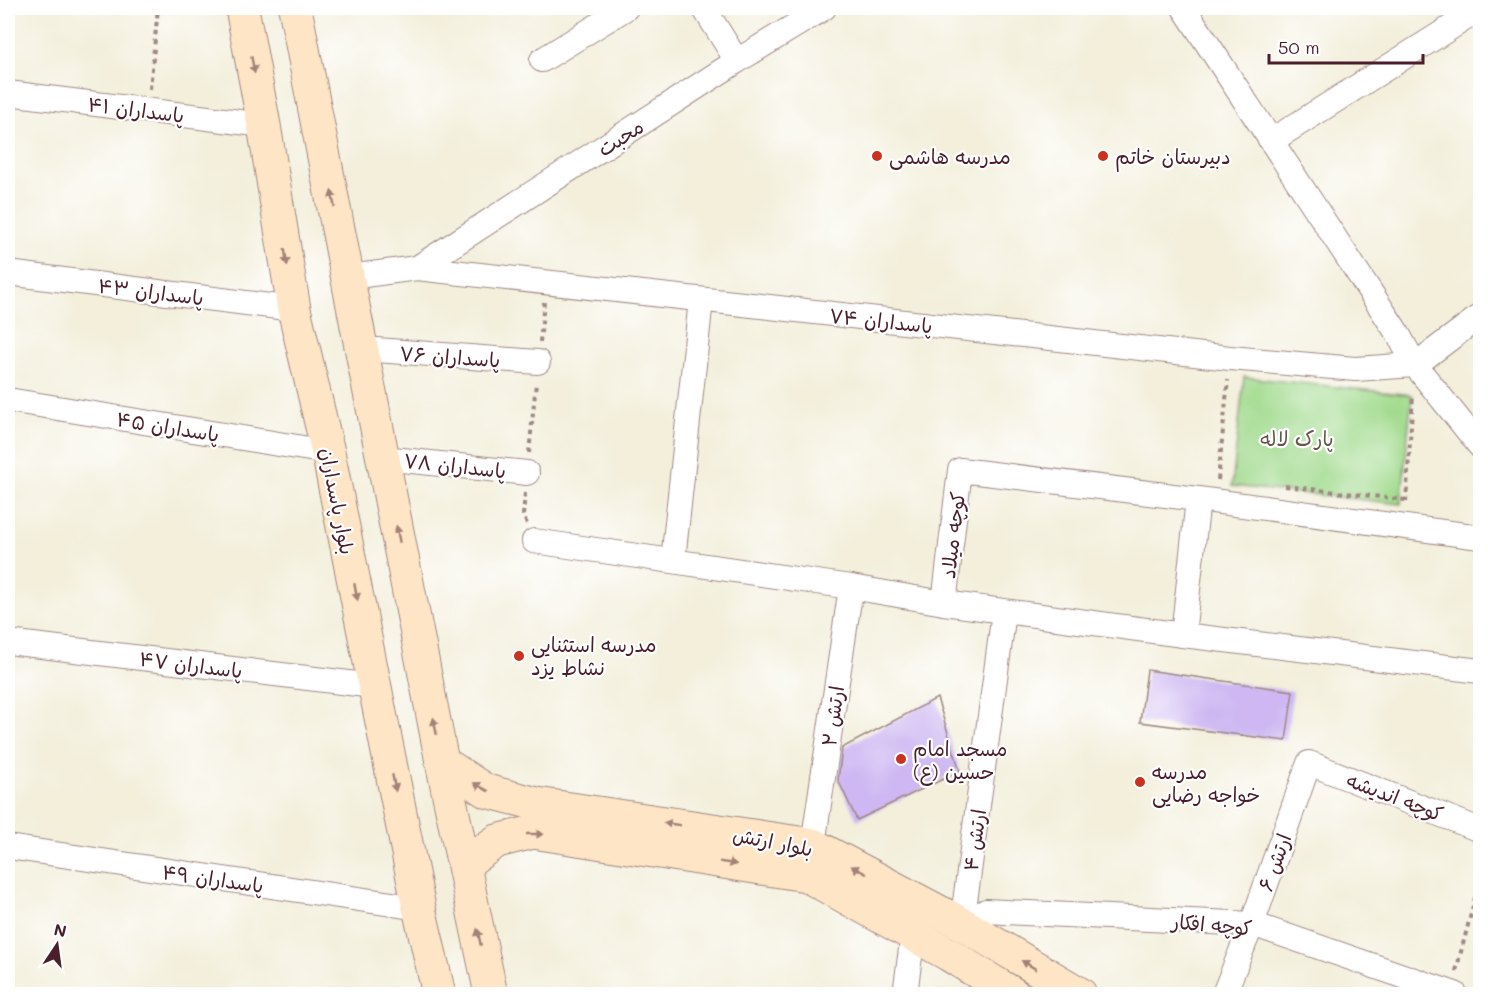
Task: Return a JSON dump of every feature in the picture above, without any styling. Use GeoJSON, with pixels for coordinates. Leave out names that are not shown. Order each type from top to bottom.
{"type":"FeatureCollection","features":[{"type":"Feature","properties":{"kind":"main road","name":"بلوار پاسداران"},"geometry":{"type":"LineString","coordinates":[[242,8],[294,309],[328,452],[418,908],[439,994]]}},
{"type":"Feature","properties":{"kind":"main road"},"geometry":{"type":"LineString","coordinates":[[295,8],[442,762],[491,994]]}},
{"type":"Feature","properties":{"kind":"main road","name":"بلوار ارتش"},"geometry":{"type":"LineString","coordinates":[[442,762],[486,792],[537,804],[813,845],[962,924],[1080,994]]}},
{"type":"Feature","properties":{"kind":"main road","name":"بلوار ارتش"},"geometry":{"type":"LineString","coordinates":[[464,864],[497,841],[533,832],[806,875],[948,954],[1013,994]]}},
{"type":"Feature","properties":{"kind":"main road"},"geometry":{"type":"LineString","coordinates":[[948,954],[962,924]]}},
{"type":"Feature","properties":{"kind":"street"},"geometry":{"type":"LineString","coordinates":[[542,60],[626,8]]}},
{"type":"Feature","properties":{"kind":"street"},"geometry":{"type":"LineString","coordinates":[[704,8],[737,61]]}},
{"type":"Feature","properties":{"kind":"street","name":"محبت"},"geometry":{"type":"LineString","coordinates":[[417,268],[737,61],[824,8]]}},
{"type":"Feature","properties":{"kind":"street"},"geometry":{"type":"LineString","coordinates":[[1184,8],[1398,334],[1415,365],[1480,446]]}},
{"type":"Feature","properties":{"kind":"street"},"geometry":{"type":"LineString","coordinates":[[1271,141],[1480,9]]}},
{"type":"Feature","properties":{"kind":"street","name":"پاسداران ۴۱"},"geometry":{"type":"LineString","coordinates":[[8,93],[264,125]]}},
{"type":"Feature","properties":{"kind":"street","name":"پاسداران ۷۴"},"geometry":{"type":"LineString","coordinates":[[349,277],[417,268],[1230,358],[1355,369],[1415,365]]}},
{"type":"Feature","properties":{"kind":"street","name":"پاسداران ۴۳"},"geometry":{"type":"LineString","coordinates":[[8,273],[294,309]]}},
{"type":"Feature","properties":{"kind":"street"},"geometry":{"type":"LineString","coordinates":[[674,560],[701,300]]}},
{"type":"Feature","properties":{"kind":"street"},"geometry":{"type":"LineString","coordinates":[[1415,365],[1480,316]]}},
{"type":"Feature","properties":{"kind":"street","name":"پاسداران ۷۶"},"geometry":{"type":"LineString","coordinates":[[363,350],[538,362]]}},
{"type":"Feature","properties":{"kind":"street","name":"پاسداران ۴۵"},"geometry":{"type":"LineString","coordinates":[[8,400],[328,452]]}},
{"type":"Feature","properties":{"kind":"street","name":"پاسداران ۷۸"},"geometry":{"type":"LineString","coordinates":[[383,458],[527,473]]}},
{"type":"Feature","properties":{"kind":"street","name":"کوچه میلاد"},"geometry":{"type":"LineString","coordinates":[[534,541],[674,560],[944,603],[960,470],[1207,500],[1480,537]]}},
{"type":"Feature","properties":{"kind":"street"},"geometry":{"type":"LineString","coordinates":[[1182,635],[1207,500]]}},
{"type":"Feature","properties":{"kind":"street","name":"ارتش ۲"},"geometry":{"type":"LineString","coordinates":[[813,845],[851,587]]}},
{"type":"Feature","properties":{"kind":"street"},"geometry":{"type":"LineString","coordinates":[[944,603],[1480,671]]}},
{"type":"Feature","properties":{"kind":"street","name":"ارتش ۴"},"geometry":{"type":"LineString","coordinates":[[962,924],[1004,612]]}},
{"type":"Feature","properties":{"kind":"street","name":"پاسداران ۴۷"},"geometry":{"type":"LineString","coordinates":[[8,642],[374,686]]}},
{"type":"Feature","properties":{"kind":"street","name":"کوچه اندیشه"},"geometry":{"type":"LineString","coordinates":[[1309,763],[1480,830]]}},
{"type":"Feature","properties":{"kind":"street","name":"ارتش ۶"},"geometry":{"type":"LineString","coordinates":[[1224,994],[1252,924],[1309,763]]}},
{"type":"Feature","properties":{"kind":"street","name":"پاسداران ۴۹"},"geometry":{"type":"LineString","coordinates":[[8,847],[418,908]]}},
{"type":"Feature","properties":{"kind":"street","name":"کوچه افکار"},"geometry":{"type":"LineString","coordinates":[[962,924],[986,911],[1252,924],[1452,994]]}},
{"type":"Feature","properties":{"kind":"street"},"geometry":{"type":"LineString","coordinates":[[905,994],[913,934]]}},
{"type":"Feature","properties":{"kind":"path"},"geometry":{"type":"LineString","coordinates":[[147,110],[158,8]]}},
{"type":"Feature","properties":{"kind":"path"},"geometry":{"type":"LineString","coordinates":[[534,541],[523,515],[545,283]]}},
{"type":"Feature","properties":{"kind":"path"},"geometry":{"type":"LineString","coordinates":[[1207,500],[1230,358]]}},
{"type":"Feature","properties":{"kind":"path"},"geometry":{"type":"LineString","coordinates":[[1404,526],[1415,365]]}},
{"type":"Feature","properties":{"kind":"path"},"geometry":{"type":"LineString","coordinates":[[1277,485],[1406,500]]}},
{"type":"Feature","properties":{"kind":"path"},"geometry":{"type":"LineString","coordinates":[[1452,994],[1480,879]]}},
{"type":"Feature","properties":{"kind":"green space","name":"پارک لاله"},"geometry":{"type":"Polygon","coordinates":[[[1244,377],[1412,395],[1401,504],[1232,486],[1244,377]]]}},
{"type":"Feature","properties":{"kind":"building"},"geometry":{"type":"Polygon","coordinates":[[[1147,670],[1293,691],[1286,741],[1140,722],[1147,670]]]}},
{"type":"Feature","properties":{"kind":"building","name":"مسجد امام حسین (ع)"},"geometry":{"type":"Polygon","coordinates":[[[937,698],[960,771],[857,820],[838,780],[842,748],[937,698]]]}},
{"type":"Feature","properties":{"kind":"place","name":"مدرسه هاشمی"},"geometry":{"type":"Point","coordinates":[877,156]}},
{"type":"Feature","properties":{"kind":"place","name":"دبیرستان خاتم"},"geometry":{"type":"Point","coordinates":[1103,156]}},
{"type":"Feature","properties":{"kind":"place","name":"مدرسه استثنایی نشاط یزد"},"geometry":{"type":"Point","coordinates":[519,656]}},
{"type":"Feature","properties":{"kind":"place","name":"مسجد امام حسین (ع)"},"geometry":{"type":"Point","coordinates":[901,759]}},
{"type":"Feature","properties":{"kind":"place","name":"مدرسه خواجه رضایی"},"geometry":{"type":"Point","coordinates":[1140,782]}}]}
